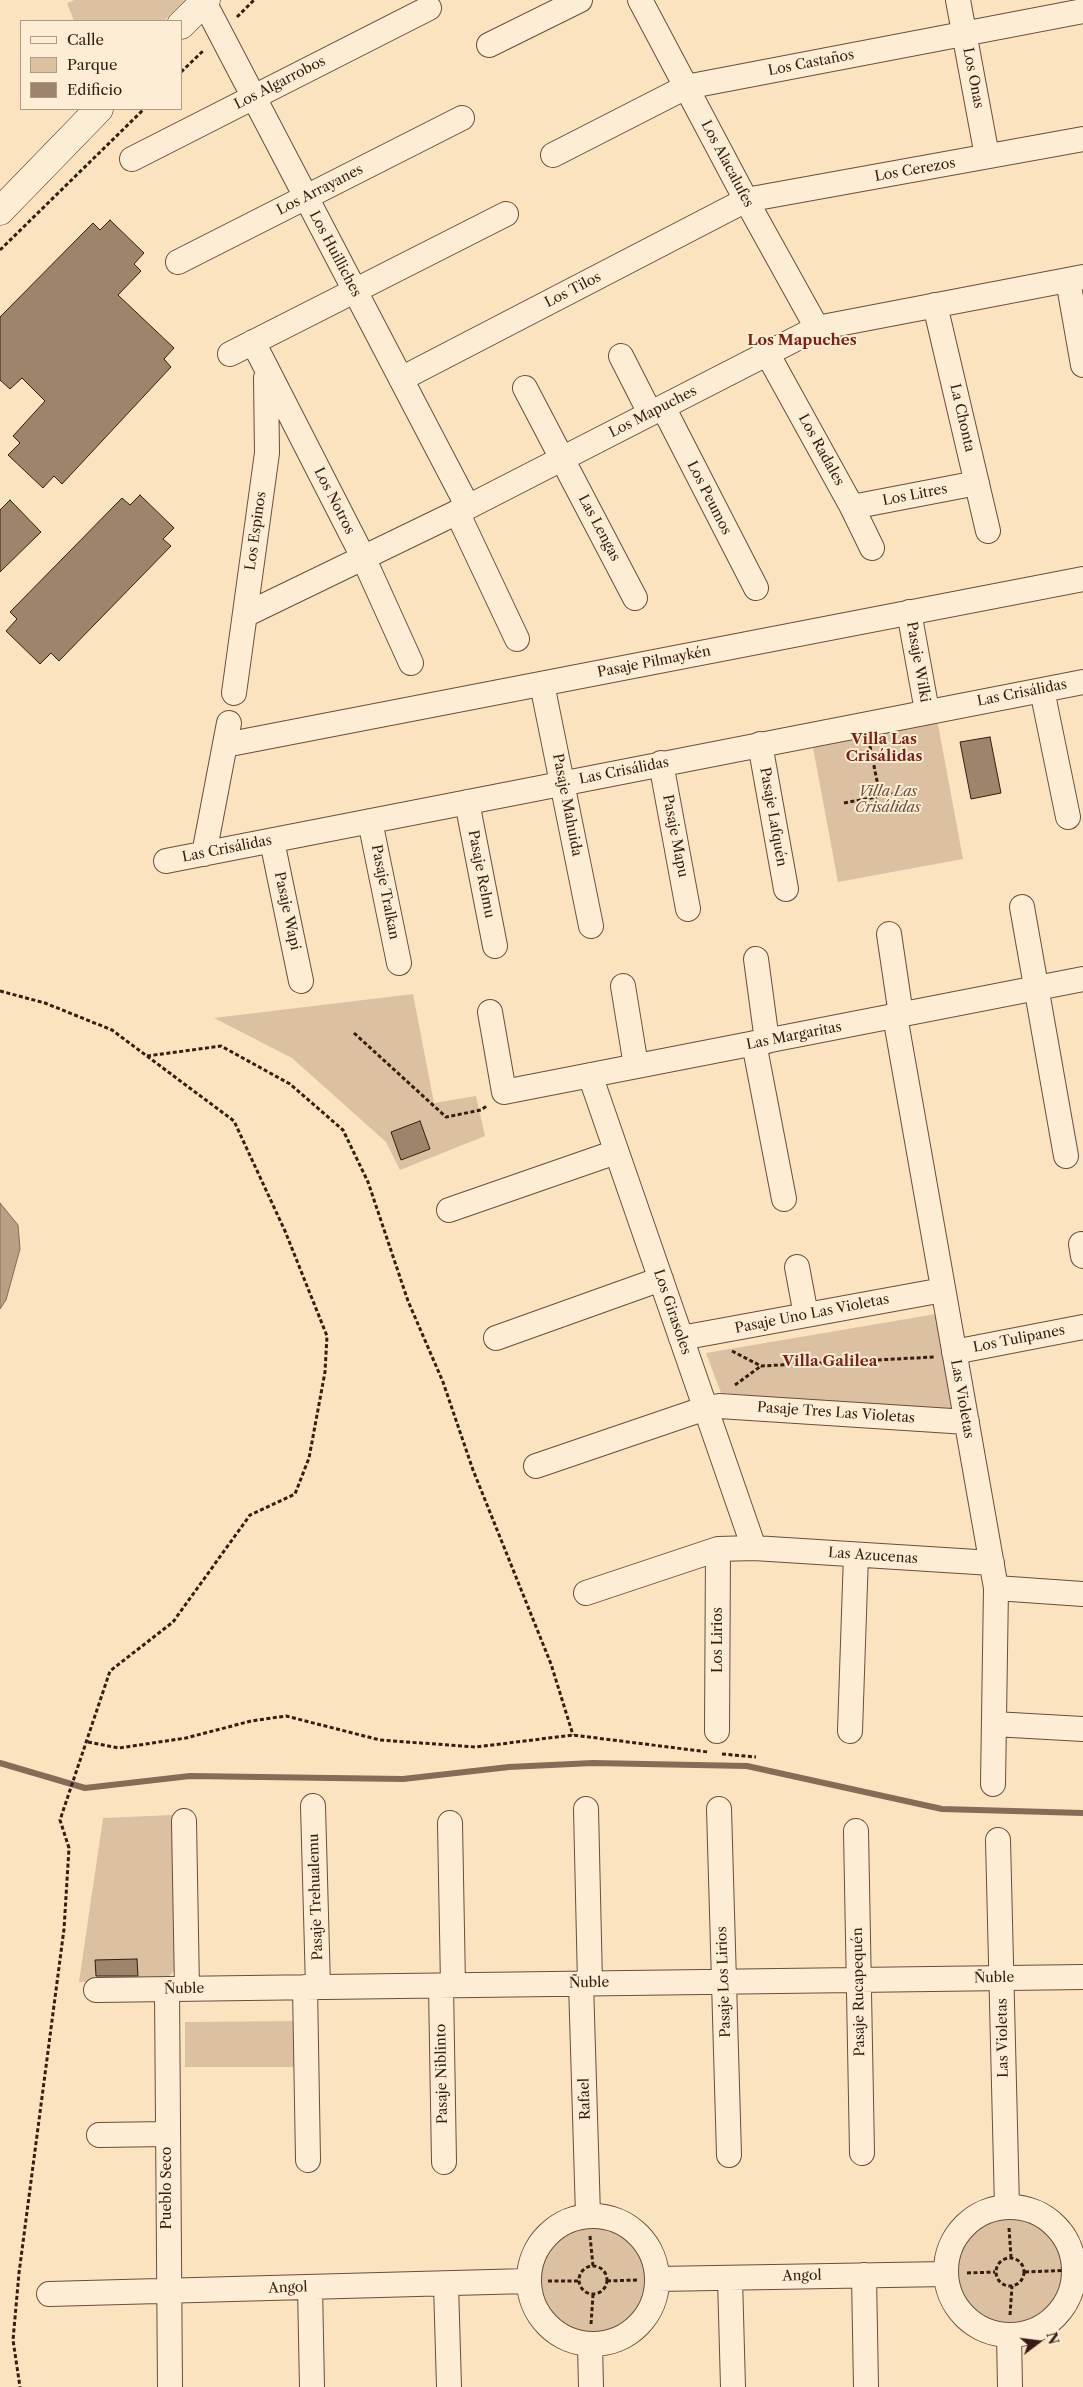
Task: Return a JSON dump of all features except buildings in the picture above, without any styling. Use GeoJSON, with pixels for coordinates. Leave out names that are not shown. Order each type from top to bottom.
{"type":"FeatureCollection","features":[{"type":"Feature","properties":{"kind":"main road"},"geometry":{"type":"LineString","coordinates":[[182,24],[204,1]]}},
{"type":"Feature","properties":{"kind":"main road"},"geometry":{"type":"LineString","coordinates":[[0,210],[98,110]]}},
{"type":"Feature","properties":{"kind":"street"},"geometry":{"type":"LineString","coordinates":[[489,45],[580,0]]}},
{"type":"Feature","properties":{"kind":"street","name":"Los Alacalufes"},"geometry":{"type":"LineString","coordinates":[[640,0],[746,200],[817,328]]}},
{"type":"Feature","properties":{"kind":"street","name":"Los Onas"},"geometry":{"type":"LineString","coordinates":[[958,0],[988,156]]}},
{"type":"Feature","properties":{"kind":"street","name":"Los Huilliches"},"geometry":{"type":"LineString","coordinates":[[204,1],[401,379],[462,510],[517,639]]}},
{"type":"Feature","properties":{"kind":"street","name":"Los Algarrobos"},"geometry":{"type":"LineString","coordinates":[[132,159],[429,8]]}},
{"type":"Feature","properties":{"kind":"street","name":"Los Castaños"},"geometry":{"type":"LineString","coordinates":[[553,155],[686,87],[1083,11]]}},
{"type":"Feature","properties":{"kind":"street","name":"Los Arrayanes"},"geometry":{"type":"LineString","coordinates":[[178,262],[462,118]]}},
{"type":"Feature","properties":{"kind":"street","name":"Los Cerezos"},"geometry":{"type":"LineString","coordinates":[[746,200],[1083,138]]}},
{"type":"Feature","properties":{"kind":"street","name":"Los Tilos"},"geometry":{"type":"LineString","coordinates":[[401,379],[746,200]]}},
{"type":"Feature","properties":{"kind":"street"},"geometry":{"type":"LineString","coordinates":[[230,354],[506,214]]}},
{"type":"Feature","properties":{"kind":"street"},"geometry":{"type":"LineString","coordinates":[[1075,279],[1083,365]]}},
{"type":"Feature","properties":{"kind":"street","name":"Los Mapuches"},"geometry":{"type":"LineString","coordinates":[[245,615],[462,510],[817,328],[1075,279]]}},
{"type":"Feature","properties":{"kind":"street","name":"La Chonta"},"geometry":{"type":"LineString","coordinates":[[935,305],[988,531]]}},
{"type":"Feature","properties":{"kind":"street","name":"Los Notros"},"geometry":{"type":"LineString","coordinates":[[253,342],[363,558],[411,663]]}},
{"type":"Feature","properties":{"kind":"street","name":"Los Radales"},"geometry":{"type":"LineString","coordinates":[[768,353],[872,548]]}},
{"type":"Feature","properties":{"kind":"street","name":"Los Peumos"},"geometry":{"type":"LineString","coordinates":[[621,356],[657,410],[756,588]]}},
{"type":"Feature","properties":{"kind":"street","name":"Los Espinos"},"geometry":{"type":"LineString","coordinates":[[234,693],[267,453],[265,368]]}},
{"type":"Feature","properties":{"kind":"street","name":"Las Lengas"},"geometry":{"type":"LineString","coordinates":[[525,388],[635,598]]}},
{"type":"Feature","properties":{"kind":"street","name":"Los Litres"},"geometry":{"type":"LineString","coordinates":[[852,508],[978,483]]}},
{"type":"Feature","properties":{"kind":"street","name":"Pasaje Pilmaykén"},"geometry":{"type":"LineString","coordinates":[[204,854],[227,734],[542,684],[1083,578]]}},
{"type":"Feature","properties":{"kind":"street","name":"Pasaje Wilki"},"geometry":{"type":"LineString","coordinates":[[909,612],[927,711]]}},
{"type":"Feature","properties":{"kind":"street","name":"Las Crisálidas"},"geometry":{"type":"LineString","coordinates":[[166,861],[1083,682]]}},
{"type":"Feature","properties":{"kind":"street","name":"Pasaje Mahuida"},"geometry":{"type":"LineString","coordinates":[[542,684],[591,926]]}},
{"type":"Feature","properties":{"kind":"street"},"geometry":{"type":"LineString","coordinates":[[1042,690],[1068,817]]}},
{"type":"Feature","properties":{"kind":"street","name":"Pasaje Lafquén"},"geometry":{"type":"LineString","coordinates":[[760,744],[786,889]]}},
{"type":"Feature","properties":{"kind":"street","name":"Pasaje Mapu"},"geometry":{"type":"LineString","coordinates":[[661,764],[688,909]]}},
{"type":"Feature","properties":{"kind":"street","name":"Pasaje Relmu"},"geometry":{"type":"LineString","coordinates":[[468,802],[495,946]]}},
{"type":"Feature","properties":{"kind":"street","name":"Pasaje Tralkan"},"geometry":{"type":"LineString","coordinates":[[370,821],[399,963]]}},
{"type":"Feature","properties":{"kind":"street","name":"Pasaje Wapi"},"geometry":{"type":"LineString","coordinates":[[272,840],[301,981]]}},
{"type":"Feature","properties":{"kind":"street"},"geometry":{"type":"LineString","coordinates":[[1022,907],[1066,1156]]}},
{"type":"Feature","properties":{"kind":"street","name":"Las Violetas"},"geometry":{"type":"LineString","coordinates":[[889,934],[898,1015],[943,1290],[996,1588],[993,1784]]}},
{"type":"Feature","properties":{"kind":"street"},"geometry":{"type":"LineString","coordinates":[[756,958],[760,1042],[784,1199]]}},
{"type":"Feature","properties":{"kind":"street","name":"Las Margaritas"},"geometry":{"type":"LineString","coordinates":[[504,1092],[1083,980]]}},
{"type":"Feature","properties":{"kind":"street"},"geometry":{"type":"LineString","coordinates":[[623,986],[636,1066]]}},
{"type":"Feature","properties":{"kind":"street"},"geometry":{"type":"LineString","coordinates":[[490,1012],[504,1092]]}},
{"type":"Feature","properties":{"kind":"street","name":"Los Girasoles"},"geometry":{"type":"LineString","coordinates":[[590,1075],[661,1279],[691,1336],[706,1408],[754,1548]]}},
{"type":"Feature","properties":{"kind":"street"},"geometry":{"type":"LineString","coordinates":[[449,1210],[616,1152]]}},
{"type":"Feature","properties":{"kind":"street"},"geometry":{"type":"LineString","coordinates":[[797,1266],[806,1315]]}},
{"type":"Feature","properties":{"kind":"street"},"geometry":{"type":"LineString","coordinates":[[496,1338],[661,1279]]}},
{"type":"Feature","properties":{"kind":"street","name":"Pasaje Uno Las Violetas"},"geometry":{"type":"LineString","coordinates":[[691,1336],[943,1290]]}},
{"type":"Feature","properties":{"kind":"street","name":"Los Tulipanes"},"geometry":{"type":"LineString","coordinates":[[954,1352],[1083,1327]]}},
{"type":"Feature","properties":{"kind":"street","name":"Pasaje Tres Las Violetas"},"geometry":{"type":"LineString","coordinates":[[536,1466],[706,1408],[730,1406],[966,1422]]}},
{"type":"Feature","properties":{"kind":"street","name":"Las Azucenas"},"geometry":{"type":"LineString","coordinates":[[586,1593],[718,1548],[754,1548],[992,1563]]}},
{"type":"Feature","properties":{"kind":"street","name":"Los Lirios"},"geometry":{"type":"LineString","coordinates":[[717,1731],[718,1548]]}},
{"type":"Feature","properties":{"kind":"street"},"geometry":{"type":"LineString","coordinates":[[850,1731],[856,1555]]}},
{"type":"Feature","properties":{"kind":"street"},"geometry":{"type":"LineString","coordinates":[[996,1588],[1083,1594]]}},
{"type":"Feature","properties":{"kind":"street"},"geometry":{"type":"LineString","coordinates":[[994,1724],[1083,1729]]}},
{"type":"Feature","properties":{"kind":"street","name":"Pasaje Trehualemu"},"geometry":{"type":"LineString","coordinates":[[308,2160],[313,1806]]}},
{"type":"Feature","properties":{"kind":"street","name":"Rafael"},"geometry":{"type":"LineString","coordinates":[[586,1809],[588,2215]]}},
{"type":"Feature","properties":{"kind":"street","name":"Pasaje Los Lirios"},"geometry":{"type":"LineString","coordinates":[[719,1809],[729,2155]]}},
{"type":"Feature","properties":{"kind":"street","name":"Pueblo Seco"},"geometry":{"type":"LineString","coordinates":[[170,2387],[167,2134],[177,1989],[184,1821]]}},
{"type":"Feature","properties":{"kind":"street","name":"Pasaje Niblinto"},"geometry":{"type":"LineString","coordinates":[[444,2162],[450,1823]]}},
{"type":"Feature","properties":{"kind":"street","name":"Pasaje Rucapequén"},"geometry":{"type":"LineString","coordinates":[[856,1831],[862,2153]]}},
{"type":"Feature","properties":{"kind":"street","name":"Las Violetas"},"geometry":{"type":"LineString","coordinates":[[998,1840],[1007,2207]]}},
{"type":"Feature","properties":{"kind":"street","name":"Ñuble"},"geometry":{"type":"LineString","coordinates":[[96,1990],[1083,1977]]}},
{"type":"Feature","properties":{"kind":"street"},"geometry":{"type":"LineString","coordinates":[[99,2135],[167,2134]]}},
{"type":"Feature","properties":{"kind":"street"},"geometry":{"type":"LineString","coordinates":[[1007,2207],[1022,2208],[1048,2220],[1067,2242],[1078,2270],[1068,2298],[1050,2321],[1038,2329],[1009,2335],[993,2333],[978,2327],[966,2317],[955,2304],[948,2290],[946,2274],[947,2259],[958,2233],[979,2214],[1007,2207]]}},
{"type":"Feature","properties":{"kind":"street"},"geometry":{"type":"LineString","coordinates":[[588,2215],[616,2219],[637,2233],[652,2254],[657,2279],[653,2303],[640,2324],[620,2338],[590,2345],[572,2341],[551,2328],[536,2309],[528,2281],[532,2259],[544,2237],[566,2221],[588,2215]]}},
{"type":"Feature","properties":{"kind":"street","name":"Angol"},"geometry":{"type":"LineString","coordinates":[[657,2279],[946,2274]]}},
{"type":"Feature","properties":{"kind":"street"},"geometry":{"type":"LineString","coordinates":[[864,2275],[866,2387]]}},
{"type":"Feature","properties":{"kind":"street"},"geometry":{"type":"LineString","coordinates":[[730,2278],[733,2387]]}},
{"type":"Feature","properties":{"kind":"street","name":"Angol"},"geometry":{"type":"LineString","coordinates":[[49,2294],[528,2281]]}},
{"type":"Feature","properties":{"kind":"street"},"geometry":{"type":"LineString","coordinates":[[446,2284],[448,2387]]}},
{"type":"Feature","properties":{"kind":"street"},"geometry":{"type":"LineString","coordinates":[[310,2287],[312,2387]]}},
{"type":"Feature","properties":{"kind":"street"},"geometry":{"type":"LineString","coordinates":[[1009,2335],[1010,2387]]}},
{"type":"Feature","properties":{"kind":"street"},"geometry":{"type":"LineString","coordinates":[[590,2345],[591,2387]]}},
{"type":"Feature","properties":{"kind":"path"},"geometry":{"type":"LineString","coordinates":[[0,250],[143,110]]}},
{"type":"Feature","properties":{"kind":"path"},"geometry":{"type":"LineString","coordinates":[[866,723],[880,796]]}},
{"type":"Feature","properties":{"kind":"path"},"geometry":{"type":"LineString","coordinates":[[844,803],[919,789]]}},
{"type":"Feature","properties":{"kind":"path"},"geometry":{"type":"LineString","coordinates":[[0,991],[45,1003],[112,1030],[234,1121],[285,1231],[327,1336],[326,1372],[309,1458],[295,1494],[250,1516],[173,1622],[110,1671],[88,1742],[60,1820],[69,1848],[64,1929],[19,2273],[13,2340],[20,2387]]}},
{"type":"Feature","properties":{"kind":"path"},"geometry":{"type":"LineString","coordinates":[[354,1033],[446,1117],[482,1110],[504,1092]]}},
{"type":"Feature","properties":{"kind":"path"},"geometry":{"type":"LineString","coordinates":[[146,1056],[222,1046],[290,1084],[342,1130],[368,1182],[408,1301],[443,1382],[473,1470],[551,1664],[572,1735]]}},
{"type":"Feature","properties":{"kind":"path"},"geometry":{"type":"LineString","coordinates":[[691,1336],[761,1366],[933,1358],[954,1352]]}},
{"type":"Feature","properties":{"kind":"path"},"geometry":{"type":"LineString","coordinates":[[88,1742],[119,1748],[186,1738],[251,1721],[286,1716],[380,1740],[476,1747],[572,1735],[756,1758]]}},
{"type":"Feature","properties":{"kind":"path"},"geometry":{"type":"LineString","coordinates":[[1007,2207],[1011,2258]]}},
{"type":"Feature","properties":{"kind":"path"},"geometry":{"type":"LineString","coordinates":[[588,2215],[593,2266]]}},
{"type":"Feature","properties":{"kind":"path"},"geometry":{"type":"LineString","coordinates":[[1011,2258],[1019,2261],[1024,2272],[1022,2280],[1012,2286],[999,2281],[996,2272],[998,2263],[1011,2258]]}},
{"type":"Feature","properties":{"kind":"path"},"geometry":{"type":"LineString","coordinates":[[593,2266],[605,2272],[607,2281],[604,2289],[593,2295]]}},
{"type":"Feature","properties":{"kind":"path"},"geometry":{"type":"LineString","coordinates":[[593,2266],[581,2272],[578,2281],[581,2289],[593,2295]]}},
{"type":"Feature","properties":{"kind":"path"},"geometry":{"type":"LineString","coordinates":[[1024,2272],[1078,2270]]}},
{"type":"Feature","properties":{"kind":"path"},"geometry":{"type":"LineString","coordinates":[[946,2274],[996,2272]]}},
{"type":"Feature","properties":{"kind":"path"},"geometry":{"type":"LineString","coordinates":[[607,2281],[657,2279]]}},
{"type":"Feature","properties":{"kind":"path"},"geometry":{"type":"LineString","coordinates":[[528,2281],[578,2281]]}},
{"type":"Feature","properties":{"kind":"path"},"geometry":{"type":"LineString","coordinates":[[1009,2335],[1012,2286]]}},
{"type":"Feature","properties":{"kind":"path"},"geometry":{"type":"LineString","coordinates":[[590,2345],[593,2295]]}},
{"type":"Feature","properties":{"kind":"green space"},"geometry":{"type":"Polygon","coordinates":[[[74,0],[184,1],[165,20],[74,20],[67,3],[74,0]]]}},
{"type":"Feature","properties":{"kind":"green space","name":"Villa Las Crisálidas"},"geometry":{"type":"Polygon","coordinates":[[[937,719],[963,859],[838,882],[812,742],[937,719]]]}},
{"type":"Feature","properties":{"kind":"green space"},"geometry":{"type":"Polygon","coordinates":[[[413,994],[434,1103],[476,1096],[485,1136],[400,1170],[386,1142],[292,1058],[214,1018],[413,994]]]}},
{"type":"Feature","properties":{"kind":"green space","name":"Villa Galilea"},"geometry":{"type":"Polygon","coordinates":[[[936,1314],[952,1413],[721,1393],[706,1353],[936,1314]]]}},
{"type":"Feature","properties":{"kind":"green space"},"geometry":{"type":"Polygon","coordinates":[[[172,1815],[174,1971],[166,1979],[79,1982],[103,1818],[172,1815]]]}},
{"type":"Feature","properties":{"kind":"green space"},"geometry":{"type":"Polygon","coordinates":[[[299,2021],[299,2067],[185,2067],[185,2022],[299,2021]]]}},
{"type":"Feature","properties":{"kind":"green space"},"geometry":{"type":"Polygon","coordinates":[[[1010,2218],[1030,2222],[1047,2233],[1058,2250],[1062,2270],[1058,2290],[1047,2307],[1030,2318],[1010,2322],[990,2318],[973,2307],[962,2290],[958,2270],[962,2250],[973,2233],[990,2222],[1010,2218]]]}},
{"type":"Feature","properties":{"kind":"green space"},"geometry":{"type":"Polygon","coordinates":[[[592,2223],[614,2228],[634,2240],[646,2260],[651,2282],[646,2304],[634,2324],[614,2336],[592,2341],[570,2336],[550,2324],[538,2304],[533,2282],[538,2260],[550,2240],[570,2228],[592,2223]]]}},
{"type":"Feature","properties":{"kind":"shaded area"},"geometry":{"type":"Polygon","coordinates":[[[0,1203],[18,1225],[20,1249],[6,1300],[0,1309],[0,1203]]]}},
{"type":"Feature","properties":{"kind":"waterway"},"geometry":{"type":"LineString","coordinates":[[0,1763],[85,1788],[190,1776],[403,1779],[509,1767],[593,1763],[747,1766],[942,1809],[1083,1813]]}},
{"type":"Feature","properties":{"kind":"district","name":"Los Mapuches"},"geometry":{"type":"Point","coordinates":[802,341]}},
{"type":"Feature","properties":{"kind":"district","name":"Villa Las Crisálidas"},"geometry":{"type":"Point","coordinates":[884,748]}},
{"type":"Feature","properties":{"kind":"district","name":"Villa Galilea"},"geometry":{"type":"Point","coordinates":[830,1362]}}]}
